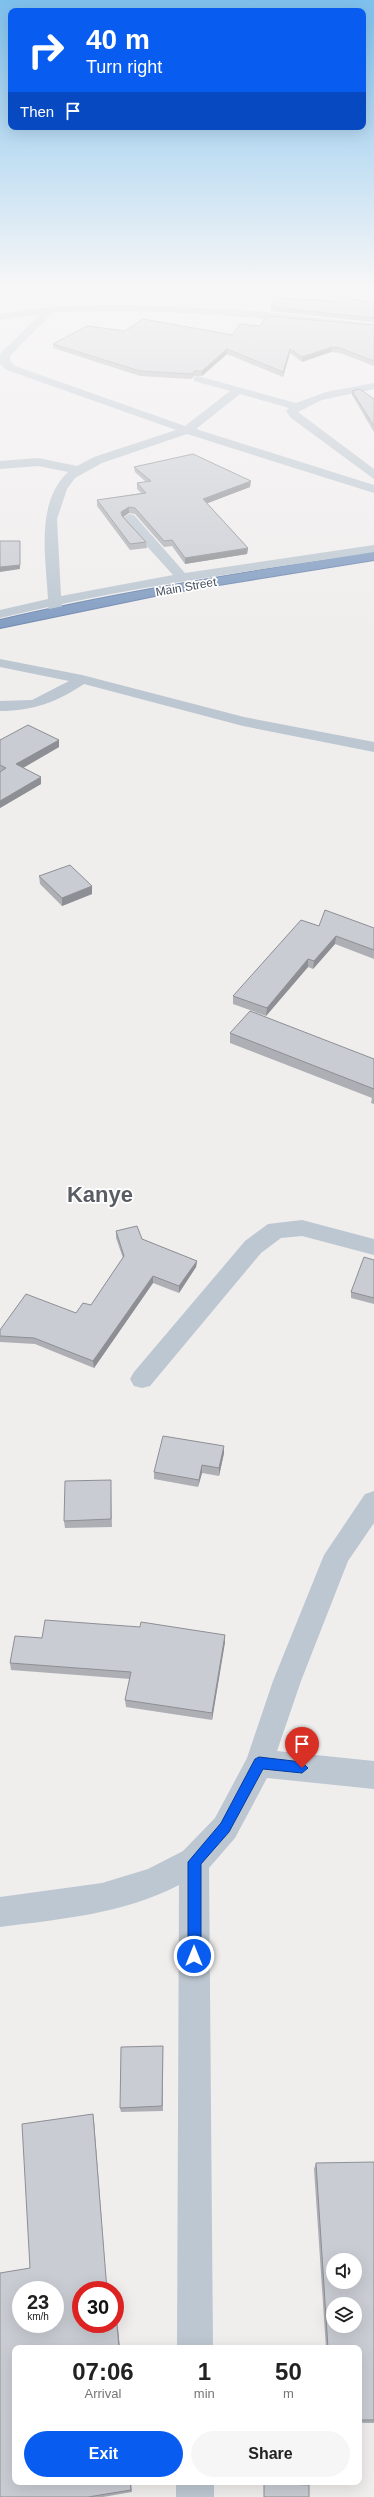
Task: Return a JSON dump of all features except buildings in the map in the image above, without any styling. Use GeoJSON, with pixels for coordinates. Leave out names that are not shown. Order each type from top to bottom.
{"type":"FeatureCollection","features":[{"type":"Feature","properties":{"kind":"highway","name":"Main Street"},"geometry":{"type":"LineString","coordinates":[[0,624],[54,606],[374,556]]}},
{"type":"Feature","properties":{"kind":"street"},"geometry":{"type":"LineString","coordinates":[[120,407],[187,430],[374,489]]}},
{"type":"Feature","properties":{"kind":"street"},"geometry":{"type":"LineString","coordinates":[[54,606],[51,519],[61,489],[77,470],[98,460],[187,430],[217,407]]}},
{"type":"Feature","properties":{"kind":"street"},"geometry":{"type":"LineString","coordinates":[[296,407],[292,411],[295,416],[374,475]]}},
{"type":"Feature","properties":{"kind":"street"},"geometry":{"type":"LineString","coordinates":[[271,456],[316,459]]}},
{"type":"Feature","properties":{"kind":"street"},"geometry":{"type":"LineString","coordinates":[[330,459],[354,461]]}},
{"type":"Feature","properties":{"kind":"street"},"geometry":{"type":"LineString","coordinates":[[0,465],[38,462],[77,470]]}},
{"type":"Feature","properties":{"kind":"street"},"geometry":{"type":"LineString","coordinates":[[129,518],[182,577]]}},
{"type":"Feature","properties":{"kind":"street"},"geometry":{"type":"LineString","coordinates":[[0,614],[54,606],[182,577],[374,549]]}},
{"type":"Feature","properties":{"kind":"street"},"geometry":{"type":"LineString","coordinates":[[0,663],[82,679],[188,708],[374,747]]}},
{"type":"Feature","properties":{"kind":"street"},"geometry":{"type":"LineString","coordinates":[[0,706],[21,707],[53,699],[82,679]]}},
{"type":"Feature","properties":{"kind":"street"},"geometry":{"type":"LineString","coordinates":[[142,1380],[253,1247],[276,1230],[302,1228],[374,1247]]}},
{"type":"Feature","properties":{"kind":"street"},"geometry":{"type":"LineString","coordinates":[[0,1912],[102,1898],[152,1883],[194,1862],[225,1828],[259,1763],[287,1680],[337,1555],[374,1502]]}},
{"type":"Feature","properties":{"kind":"street"},"geometry":{"type":"LineString","coordinates":[[259,1763],[374,1775]]}},
{"type":"Feature","properties":{"kind":"street"},"geometry":{"type":"LineString","coordinates":[[194,1862],[195,2345]]}},
{"type":"Feature","properties":{"kind":"street"},"geometry":{"type":"LineString","coordinates":[[195,2485],[196,2497]]}},
{"type":"Feature","properties":{"kind":"district","name":"Kanye"},"geometry":{"type":"Point","coordinates":[100,1194]}},
{"type":"Feature","properties":{"kind":"route"},"geometry":{"type":"LineString","coordinates":[[194,1956],[194,1862],[225,1828],[259,1763],[302,1768]]}}]}
